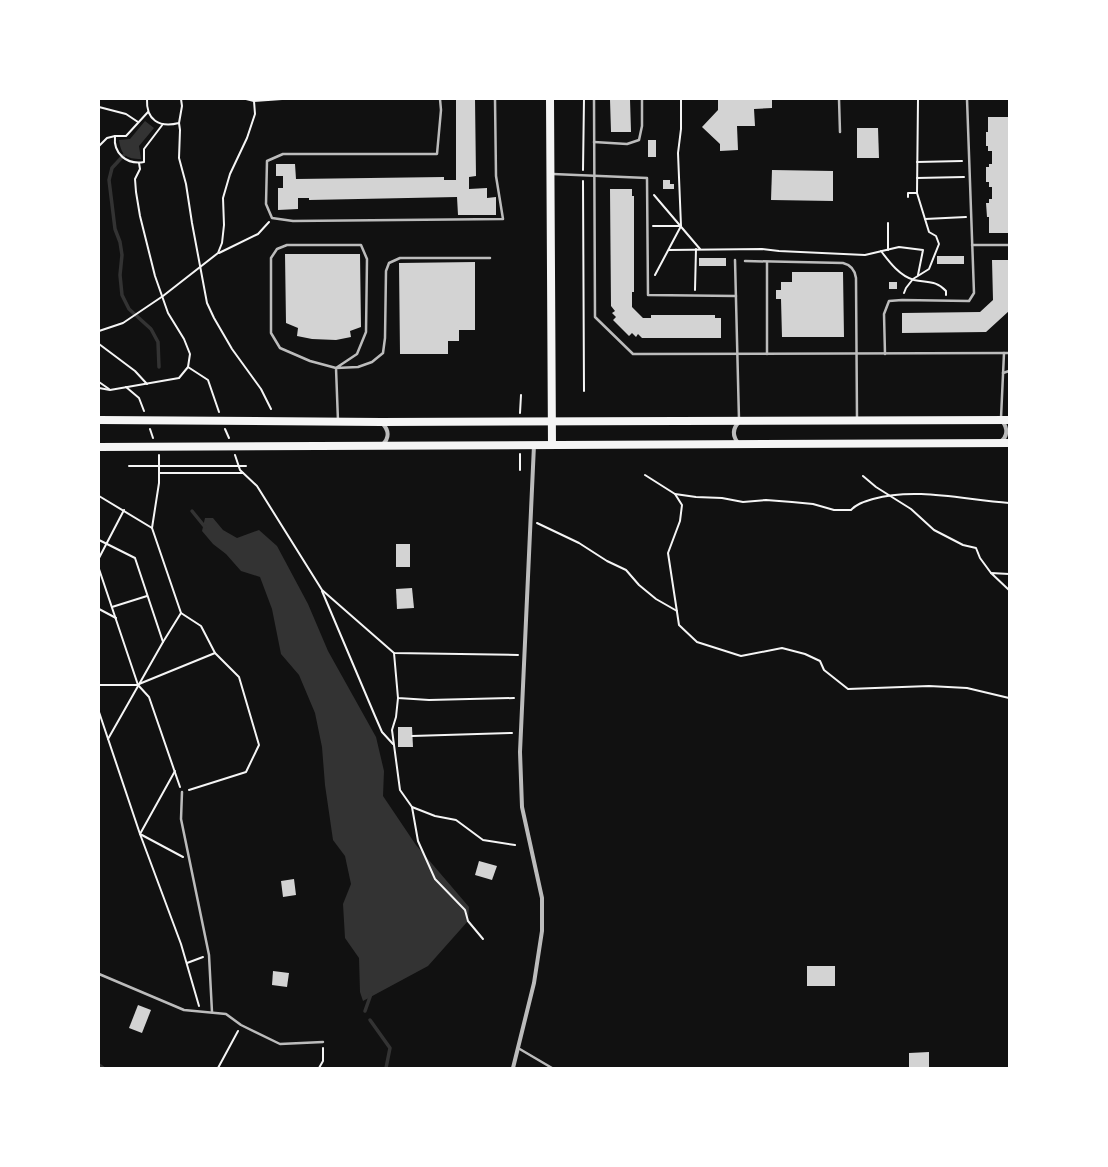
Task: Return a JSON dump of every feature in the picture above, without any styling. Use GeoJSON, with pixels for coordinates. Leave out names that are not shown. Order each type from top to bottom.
{"type":"FeatureCollection","features":[{"type":"Feature","properties":{"kind":"main road"},"geometry":{"type":"LineString","coordinates":[[550,99],[552,445]]}},
{"type":"Feature","properties":{"kind":"main road"},"geometry":{"type":"LineString","coordinates":[[99,420],[739,422],[1005,420]]}},
{"type":"Feature","properties":{"kind":"main road"},"geometry":{"type":"LineString","coordinates":[[99,447],[236,451],[380,446],[1009,443]]}},
{"type":"Feature","properties":{"kind":"street"},"geometry":{"type":"LineString","coordinates":[[1000,443],[1004,440],[1006,432],[1005,420]]}},
{"type":"Feature","properties":{"kind":"street"},"geometry":{"type":"LineString","coordinates":[[380,446],[385,443],[388,434],[381,422]]}},
{"type":"Feature","properties":{"kind":"street"},"geometry":{"type":"LineString","coordinates":[[739,422],[733,433],[734,437],[740,444]]}},
{"type":"Feature","properties":{"kind":"street"},"geometry":{"type":"LineString","coordinates":[[513,1068],[534,983],[542,924],[542,898],[522,807],[520,752],[534,445]]}},
{"type":"Feature","properties":{"kind":"lane"},"geometry":{"type":"LineString","coordinates":[[440,99],[441,110],[437,154],[283,154],[267,162],[266,204],[272,218],[293,220],[503,219],[496,176],[495,99]]}},
{"type":"Feature","properties":{"kind":"lane"},"geometry":{"type":"LineString","coordinates":[[594,99],[595,317],[633,354],[1009,354]]}},
{"type":"Feature","properties":{"kind":"lane"},"geometry":{"type":"LineString","coordinates":[[594,142],[627,144],[639,140],[642,126],[642,99]]}},
{"type":"Feature","properties":{"kind":"lane"},"geometry":{"type":"LineString","coordinates":[[839,99],[840,132]]}},
{"type":"Feature","properties":{"kind":"lane"},"geometry":{"type":"LineString","coordinates":[[885,354],[884,314],[889,301],[969,301],[974,293],[967,99]]}},
{"type":"Feature","properties":{"kind":"lane"},"geometry":{"type":"LineString","coordinates":[[550,174],[647,178],[648,295],[736,296]]}},
{"type":"Feature","properties":{"kind":"lane"},"geometry":{"type":"LineString","coordinates":[[972,245],[1009,244]]}},
{"type":"Feature","properties":{"kind":"lane"},"geometry":{"type":"LineString","coordinates":[[336,368],[357,354],[366,332],[367,259],[361,245],[287,245],[277,249],[271,258],[271,333],[280,348],[310,361],[336,368],[358,367],[372,362],[382,353],[385,338],[386,271],[389,263],[400,258],[490,258]]}},
{"type":"Feature","properties":{"kind":"lane"},"geometry":{"type":"LineString","coordinates":[[736,260],[739,422]]}},
{"type":"Feature","properties":{"kind":"lane"},"geometry":{"type":"LineString","coordinates":[[745,262],[843,263],[852,267],[856,278],[857,421]]}},
{"type":"Feature","properties":{"kind":"lane"},"geometry":{"type":"LineString","coordinates":[[767,262],[767,354]]}},
{"type":"Feature","properties":{"kind":"lane"},"geometry":{"type":"LineString","coordinates":[[1004,354],[1003,373],[1005,420]]}},
{"type":"Feature","properties":{"kind":"lane"},"geometry":{"type":"LineString","coordinates":[[336,368],[338,421]]}},
{"type":"Feature","properties":{"kind":"lane"},"geometry":{"type":"LineString","coordinates":[[1003,373],[1009,371]]}},
{"type":"Feature","properties":{"kind":"lane"},"geometry":{"type":"LineString","coordinates":[[182,792],[181,819],[209,955],[212,1012]]}},
{"type":"Feature","properties":{"kind":"lane"},"geometry":{"type":"LineString","coordinates":[[99,974],[184,1010],[226,1014],[242,1025],[280,1044],[323,1042]]}},
{"type":"Feature","properties":{"kind":"lane"},"geometry":{"type":"LineString","coordinates":[[518,1048],[552,1068]]}},
{"type":"Feature","properties":{"kind":"path"},"geometry":{"type":"LineString","coordinates":[[147,99],[146,107],[148,112],[158,123],[171,125],[179,122]]}},
{"type":"Feature","properties":{"kind":"path"},"geometry":{"type":"LineString","coordinates":[[181,99],[182,106],[179,122],[179,158],[186,184],[207,303],[232,349],[264,394],[271,409]]}},
{"type":"Feature","properties":{"kind":"path"},"geometry":{"type":"LineString","coordinates":[[246,99],[282,99]]}},
{"type":"Feature","properties":{"kind":"path"},"geometry":{"type":"LineString","coordinates":[[584,99],[584,391]]}},
{"type":"Feature","properties":{"kind":"path"},"geometry":{"type":"LineString","coordinates":[[648,287],[681,226],[678,152],[681,129],[681,99]]}},
{"type":"Feature","properties":{"kind":"path"},"geometry":{"type":"LineString","coordinates":[[902,300],[906,288],[912,279],[929,269],[939,244],[936,236],[929,232],[917,193],[918,99]]}},
{"type":"Feature","properties":{"kind":"path"},"geometry":{"type":"LineString","coordinates":[[218,254],[222,243],[224,225],[223,198],[230,174],[247,138],[255,114],[252,100]]}},
{"type":"Feature","properties":{"kind":"path"},"geometry":{"type":"LineString","coordinates":[[99,107],[126,114],[138,122]]}},
{"type":"Feature","properties":{"kind":"path"},"geometry":{"type":"LineString","coordinates":[[99,146],[107,138],[126,136],[148,112]]}},
{"type":"Feature","properties":{"kind":"path"},"geometry":{"type":"LineString","coordinates":[[115,136],[117,151],[122,157],[133,163],[144,162],[144,149],[163,124]]}},
{"type":"Feature","properties":{"kind":"path"},"geometry":{"type":"LineString","coordinates":[[918,162],[969,161]]}},
{"type":"Feature","properties":{"kind":"path"},"geometry":{"type":"LineString","coordinates":[[99,388],[110,390],[126,388],[178,378],[188,367],[190,354],[184,339],[168,313],[155,276],[140,216],[135,179],[140,169],[139,163]]}},
{"type":"Feature","properties":{"kind":"path"},"geometry":{"type":"LineString","coordinates":[[918,178],[970,177]]}},
{"type":"Feature","properties":{"kind":"path"},"geometry":{"type":"LineString","coordinates":[[647,187],[700,249]]}},
{"type":"Feature","properties":{"kind":"path"},"geometry":{"type":"LineString","coordinates":[[908,197],[908,193],[917,193]]}},
{"type":"Feature","properties":{"kind":"path"},"geometry":{"type":"LineString","coordinates":[[925,218],[971,217]]}},
{"type":"Feature","properties":{"kind":"path"},"geometry":{"type":"LineString","coordinates":[[99,330],[122,323],[147,307],[218,254],[258,234],[272,218]]}},
{"type":"Feature","properties":{"kind":"path"},"geometry":{"type":"LineString","coordinates":[[888,224],[888,250]]}},
{"type":"Feature","properties":{"kind":"path"},"geometry":{"type":"LineString","coordinates":[[648,226],[681,226]]}},
{"type":"Feature","properties":{"kind":"path"},"geometry":{"type":"LineString","coordinates":[[668,250],[762,249],[866,255],[899,247],[923,250],[918,275]]}},
{"type":"Feature","properties":{"kind":"path"},"geometry":{"type":"LineString","coordinates":[[694,295],[696,249]]}},
{"type":"Feature","properties":{"kind":"path"},"geometry":{"type":"LineString","coordinates":[[882,251],[890,263],[900,272],[912,279],[940,284],[946,291],[946,300]]}},
{"type":"Feature","properties":{"kind":"path"},"geometry":{"type":"LineString","coordinates":[[99,344],[135,371],[147,384]]}},
{"type":"Feature","properties":{"kind":"path"},"geometry":{"type":"LineString","coordinates":[[188,367],[208,380],[224,421],[229,440]]}},
{"type":"Feature","properties":{"kind":"path"},"geometry":{"type":"LineString","coordinates":[[99,382],[110,390]]}},
{"type":"Feature","properties":{"kind":"path"},"geometry":{"type":"LineString","coordinates":[[126,388],[139,398],[144,412]]}},
{"type":"Feature","properties":{"kind":"path"},"geometry":{"type":"LineString","coordinates":[[520,422],[522,395]]}},
{"type":"Feature","properties":{"kind":"path"},"geometry":{"type":"LineString","coordinates":[[149,427],[154,441]]}},
{"type":"Feature","properties":{"kind":"path"},"geometry":{"type":"LineString","coordinates":[[520,445],[520,470]]}},
{"type":"Feature","properties":{"kind":"path"},"geometry":{"type":"LineString","coordinates":[[99,569],[138,685],[150,697],[182,792],[246,772],[259,745],[239,677],[215,653],[201,626],[181,613],[152,528],[159,473],[160,456],[157,449]]}},
{"type":"Feature","properties":{"kind":"path"},"geometry":{"type":"LineString","coordinates":[[236,451],[240,470],[257,486],[322,590],[372,707],[374,716],[382,732],[394,745]]}},
{"type":"Feature","properties":{"kind":"path"},"geometry":{"type":"LineString","coordinates":[[129,466],[246,466]]}},
{"type":"Feature","properties":{"kind":"path"},"geometry":{"type":"LineString","coordinates":[[159,473],[243,473]]}},
{"type":"Feature","properties":{"kind":"path"},"geometry":{"type":"LineString","coordinates":[[645,475],[675,494],[696,497],[722,498],[743,502],[766,500],[814,504],[834,510],[851,510],[857,504],[889,495],[902,494],[945,495],[988,502],[1009,503]]}},
{"type":"Feature","properties":{"kind":"path"},"geometry":{"type":"LineString","coordinates":[[863,476],[876,487],[911,509],[934,530],[963,544],[976,548],[980,558],[991,573],[1009,590]]}},
{"type":"Feature","properties":{"kind":"path"},"geometry":{"type":"LineString","coordinates":[[675,494],[682,505],[680,521],[668,553],[679,625],[697,642],[741,656],[782,648],[805,654],[820,661],[824,670],[848,690],[928,686],[967,688],[1009,698]]}},
{"type":"Feature","properties":{"kind":"path"},"geometry":{"type":"LineString","coordinates":[[99,496],[152,528]]}},
{"type":"Feature","properties":{"kind":"path"},"geometry":{"type":"LineString","coordinates":[[99,558],[124,510]]}},
{"type":"Feature","properties":{"kind":"path"},"geometry":{"type":"LineString","coordinates":[[530,519],[579,543],[607,561],[626,570],[639,585],[656,599],[677,611]]}},
{"type":"Feature","properties":{"kind":"path"},"geometry":{"type":"LineString","coordinates":[[99,540],[135,558],[163,642]]}},
{"type":"Feature","properties":{"kind":"path"},"geometry":{"type":"LineString","coordinates":[[991,573],[1009,574]]}},
{"type":"Feature","properties":{"kind":"path"},"geometry":{"type":"LineString","coordinates":[[322,590],[394,653],[524,655]]}},
{"type":"Feature","properties":{"kind":"path"},"geometry":{"type":"LineString","coordinates":[[112,607],[147,596]]}},
{"type":"Feature","properties":{"kind":"path"},"geometry":{"type":"LineString","coordinates":[[99,609],[116,618]]}},
{"type":"Feature","properties":{"kind":"path"},"geometry":{"type":"LineString","coordinates":[[108,739],[181,613]]}},
{"type":"Feature","properties":{"kind":"path"},"geometry":{"type":"LineString","coordinates":[[99,685],[138,685],[215,653]]}},
{"type":"Feature","properties":{"kind":"path"},"geometry":{"type":"LineString","coordinates":[[394,653],[398,698],[396,717],[392,730],[400,790],[412,807],[418,841],[435,879],[465,910],[468,921],[483,939]]}},
{"type":"Feature","properties":{"kind":"path"},"geometry":{"type":"LineString","coordinates":[[398,698],[463,700],[514,698]]}},
{"type":"Feature","properties":{"kind":"path"},"geometry":{"type":"LineString","coordinates":[[99,712],[140,834],[181,944],[199,1004],[198,1011]]}},
{"type":"Feature","properties":{"kind":"path"},"geometry":{"type":"LineString","coordinates":[[412,736],[512,733]]}},
{"type":"Feature","properties":{"kind":"path"},"geometry":{"type":"LineString","coordinates":[[140,834],[175,771]]}},
{"type":"Feature","properties":{"kind":"path"},"geometry":{"type":"LineString","coordinates":[[412,807],[435,816],[456,820],[483,840],[515,845]]}},
{"type":"Feature","properties":{"kind":"path"},"geometry":{"type":"LineString","coordinates":[[140,834],[190,860]]}},
{"type":"Feature","properties":{"kind":"path"},"geometry":{"type":"LineString","coordinates":[[187,963],[209,955]]}},
{"type":"Feature","properties":{"kind":"path"},"geometry":{"type":"LineString","coordinates":[[218,1068],[242,1025]]}},
{"type":"Feature","properties":{"kind":"path"},"geometry":{"type":"LineString","coordinates":[[320,1068],[323,1061],[323,1042]]}},
{"type":"Feature","properties":{"kind":"shaded area"},"geometry":{"type":"Polygon","coordinates":[[[145,121],[154,128],[139,146],[141,159],[128,157],[123,153],[119,140],[130,139],[145,121]]]}},
{"type":"Feature","properties":{"kind":"shaded area"},"geometry":{"type":"Polygon","coordinates":[[[205,518],[213,518],[223,530],[237,538],[259,530],[277,546],[308,604],[328,651],[376,737],[384,771],[383,796],[416,845],[469,907],[468,921],[428,966],[363,1001],[360,992],[359,958],[345,938],[343,904],[351,884],[345,856],[333,840],[325,785],[322,747],[315,713],[299,675],[281,654],[272,609],[260,577],[241,571],[226,554],[213,544],[202,531],[205,518]]]}},
{"type":"Feature","properties":{"kind":"building"},"geometry":{"type":"Polygon","coordinates":[[[456,99],[475,99],[476,176],[469,177],[469,189],[487,188],[487,198],[496,197],[496,215],[458,215],[457,197],[309,200],[309,198],[298,198],[298,209],[278,210],[278,188],[283,188],[283,176],[276,176],[276,164],[295,164],[296,179],[444,177],[444,180],[456,180],[456,99]]]}},
{"type":"Feature","properties":{"kind":"building"},"geometry":{"type":"Polygon","coordinates":[[[610,99],[630,99],[631,132],[611,132],[610,99]]]}},
{"type":"Feature","properties":{"kind":"building"},"geometry":{"type":"Polygon","coordinates":[[[718,99],[772,99],[772,108],[754,109],[755,126],[737,126],[738,150],[720,151],[720,144],[702,127],[718,110],[718,99]]]}},
{"type":"Feature","properties":{"kind":"building"},"geometry":{"type":"Polygon","coordinates":[[[988,117],[1009,117],[1009,233],[989,233],[989,217],[987,217],[986,203],[989,203],[989,199],[992,199],[992,187],[989,187],[989,182],[986,182],[986,167],[989,167],[989,164],[992,164],[992,151],[988,151],[988,146],[986,146],[988,117]]]}},
{"type":"Feature","properties":{"kind":"building"},"geometry":{"type":"Polygon","coordinates":[[[857,128],[878,128],[879,158],[857,158],[857,128]]]}},
{"type":"Feature","properties":{"kind":"building"},"geometry":{"type":"Polygon","coordinates":[[[648,140],[656,140],[656,157],[648,157],[648,140]]]}},
{"type":"Feature","properties":{"kind":"building"},"geometry":{"type":"Polygon","coordinates":[[[772,170],[833,171],[833,201],[771,200],[772,170]]]}},
{"type":"Feature","properties":{"kind":"building"},"geometry":{"type":"Polygon","coordinates":[[[663,180],[670,180],[670,184],[674,184],[674,189],[663,189],[663,180]]]}},
{"type":"Feature","properties":{"kind":"building"},"geometry":{"type":"Polygon","coordinates":[[[610,189],[632,189],[632,196],[634,196],[634,292],[632,292],[632,307],[643,318],[651,318],[651,315],[715,315],[715,318],[721,318],[721,338],[642,338],[638,334],[636,337],[632,333],[629,336],[613,320],[616,317],[612,313],[615,311],[611,306],[610,189]]]}},
{"type":"Feature","properties":{"kind":"building"},"geometry":{"type":"Polygon","coordinates":[[[285,254],[360,254],[361,327],[350,331],[351,337],[336,340],[312,339],[297,336],[298,328],[286,323],[285,254]]]}},
{"type":"Feature","properties":{"kind":"building"},"geometry":{"type":"Polygon","coordinates":[[[937,256],[964,256],[964,264],[937,264],[937,256]]]}},
{"type":"Feature","properties":{"kind":"building"},"geometry":{"type":"Polygon","coordinates":[[[699,258],[726,258],[726,266],[699,266],[699,258]]]}},
{"type":"Feature","properties":{"kind":"building"},"geometry":{"type":"Polygon","coordinates":[[[992,260],[1009,260],[1009,311],[986,332],[902,333],[902,313],[980,312],[993,300],[992,260]]]}},
{"type":"Feature","properties":{"kind":"building"},"geometry":{"type":"Polygon","coordinates":[[[475,262],[475,330],[459,330],[459,341],[448,341],[448,354],[400,354],[399,263],[475,262]]]}},
{"type":"Feature","properties":{"kind":"building"},"geometry":{"type":"Polygon","coordinates":[[[792,272],[843,272],[844,337],[782,337],[781,299],[776,299],[776,290],[781,290],[781,282],[792,282],[792,272]]]}},
{"type":"Feature","properties":{"kind":"building"},"geometry":{"type":"Polygon","coordinates":[[[889,282],[897,282],[897,289],[889,289],[889,282]]]}},
{"type":"Feature","properties":{"kind":"building"},"geometry":{"type":"Polygon","coordinates":[[[396,544],[410,544],[410,567],[396,567],[396,544]]]}},
{"type":"Feature","properties":{"kind":"building"},"geometry":{"type":"Polygon","coordinates":[[[412,588],[414,608],[397,609],[396,589],[412,588]]]}},
{"type":"Feature","properties":{"kind":"building"},"geometry":{"type":"Polygon","coordinates":[[[398,727],[412,727],[413,747],[398,747],[398,727]]]}},
{"type":"Feature","properties":{"kind":"building"},"geometry":{"type":"Polygon","coordinates":[[[479,861],[497,866],[492,880],[475,875],[479,861]]]}},
{"type":"Feature","properties":{"kind":"building"},"geometry":{"type":"Polygon","coordinates":[[[294,879],[296,895],[283,897],[281,881],[294,879]]]}},
{"type":"Feature","properties":{"kind":"building"},"geometry":{"type":"Polygon","coordinates":[[[807,966],[835,966],[835,986],[807,986],[807,966]]]}},
{"type":"Feature","properties":{"kind":"building"},"geometry":{"type":"Polygon","coordinates":[[[273,971],[289,973],[287,987],[272,985],[273,971]]]}},
{"type":"Feature","properties":{"kind":"building"},"geometry":{"type":"Polygon","coordinates":[[[138,1005],[151,1010],[142,1033],[129,1028],[138,1005]]]}},
{"type":"Feature","properties":{"kind":"building"},"geometry":{"type":"Polygon","coordinates":[[[929,1052],[929,1068],[909,1068],[909,1053],[929,1052]]]}},
{"type":"Feature","properties":{"kind":"waterway"},"geometry":{"type":"LineString","coordinates":[[124,155],[112,168],[109,180],[115,229],[120,242],[122,255],[120,275],[122,295],[129,309],[151,329],[158,342],[159,367]]}},
{"type":"Feature","properties":{"kind":"waterway"},"geometry":{"type":"LineString","coordinates":[[192,511],[205,527]]}},
{"type":"Feature","properties":{"kind":"waterway"},"geometry":{"type":"LineString","coordinates":[[365,1011],[371,994]]}},
{"type":"Feature","properties":{"kind":"waterway"},"geometry":{"type":"LineString","coordinates":[[370,1020],[390,1048],[386,1068]]}},
{"type":"Feature","properties":{"kind":"waterway"},"geometry":{"type":"LineString","coordinates":[[99,1065],[103,1068]]}}]}
